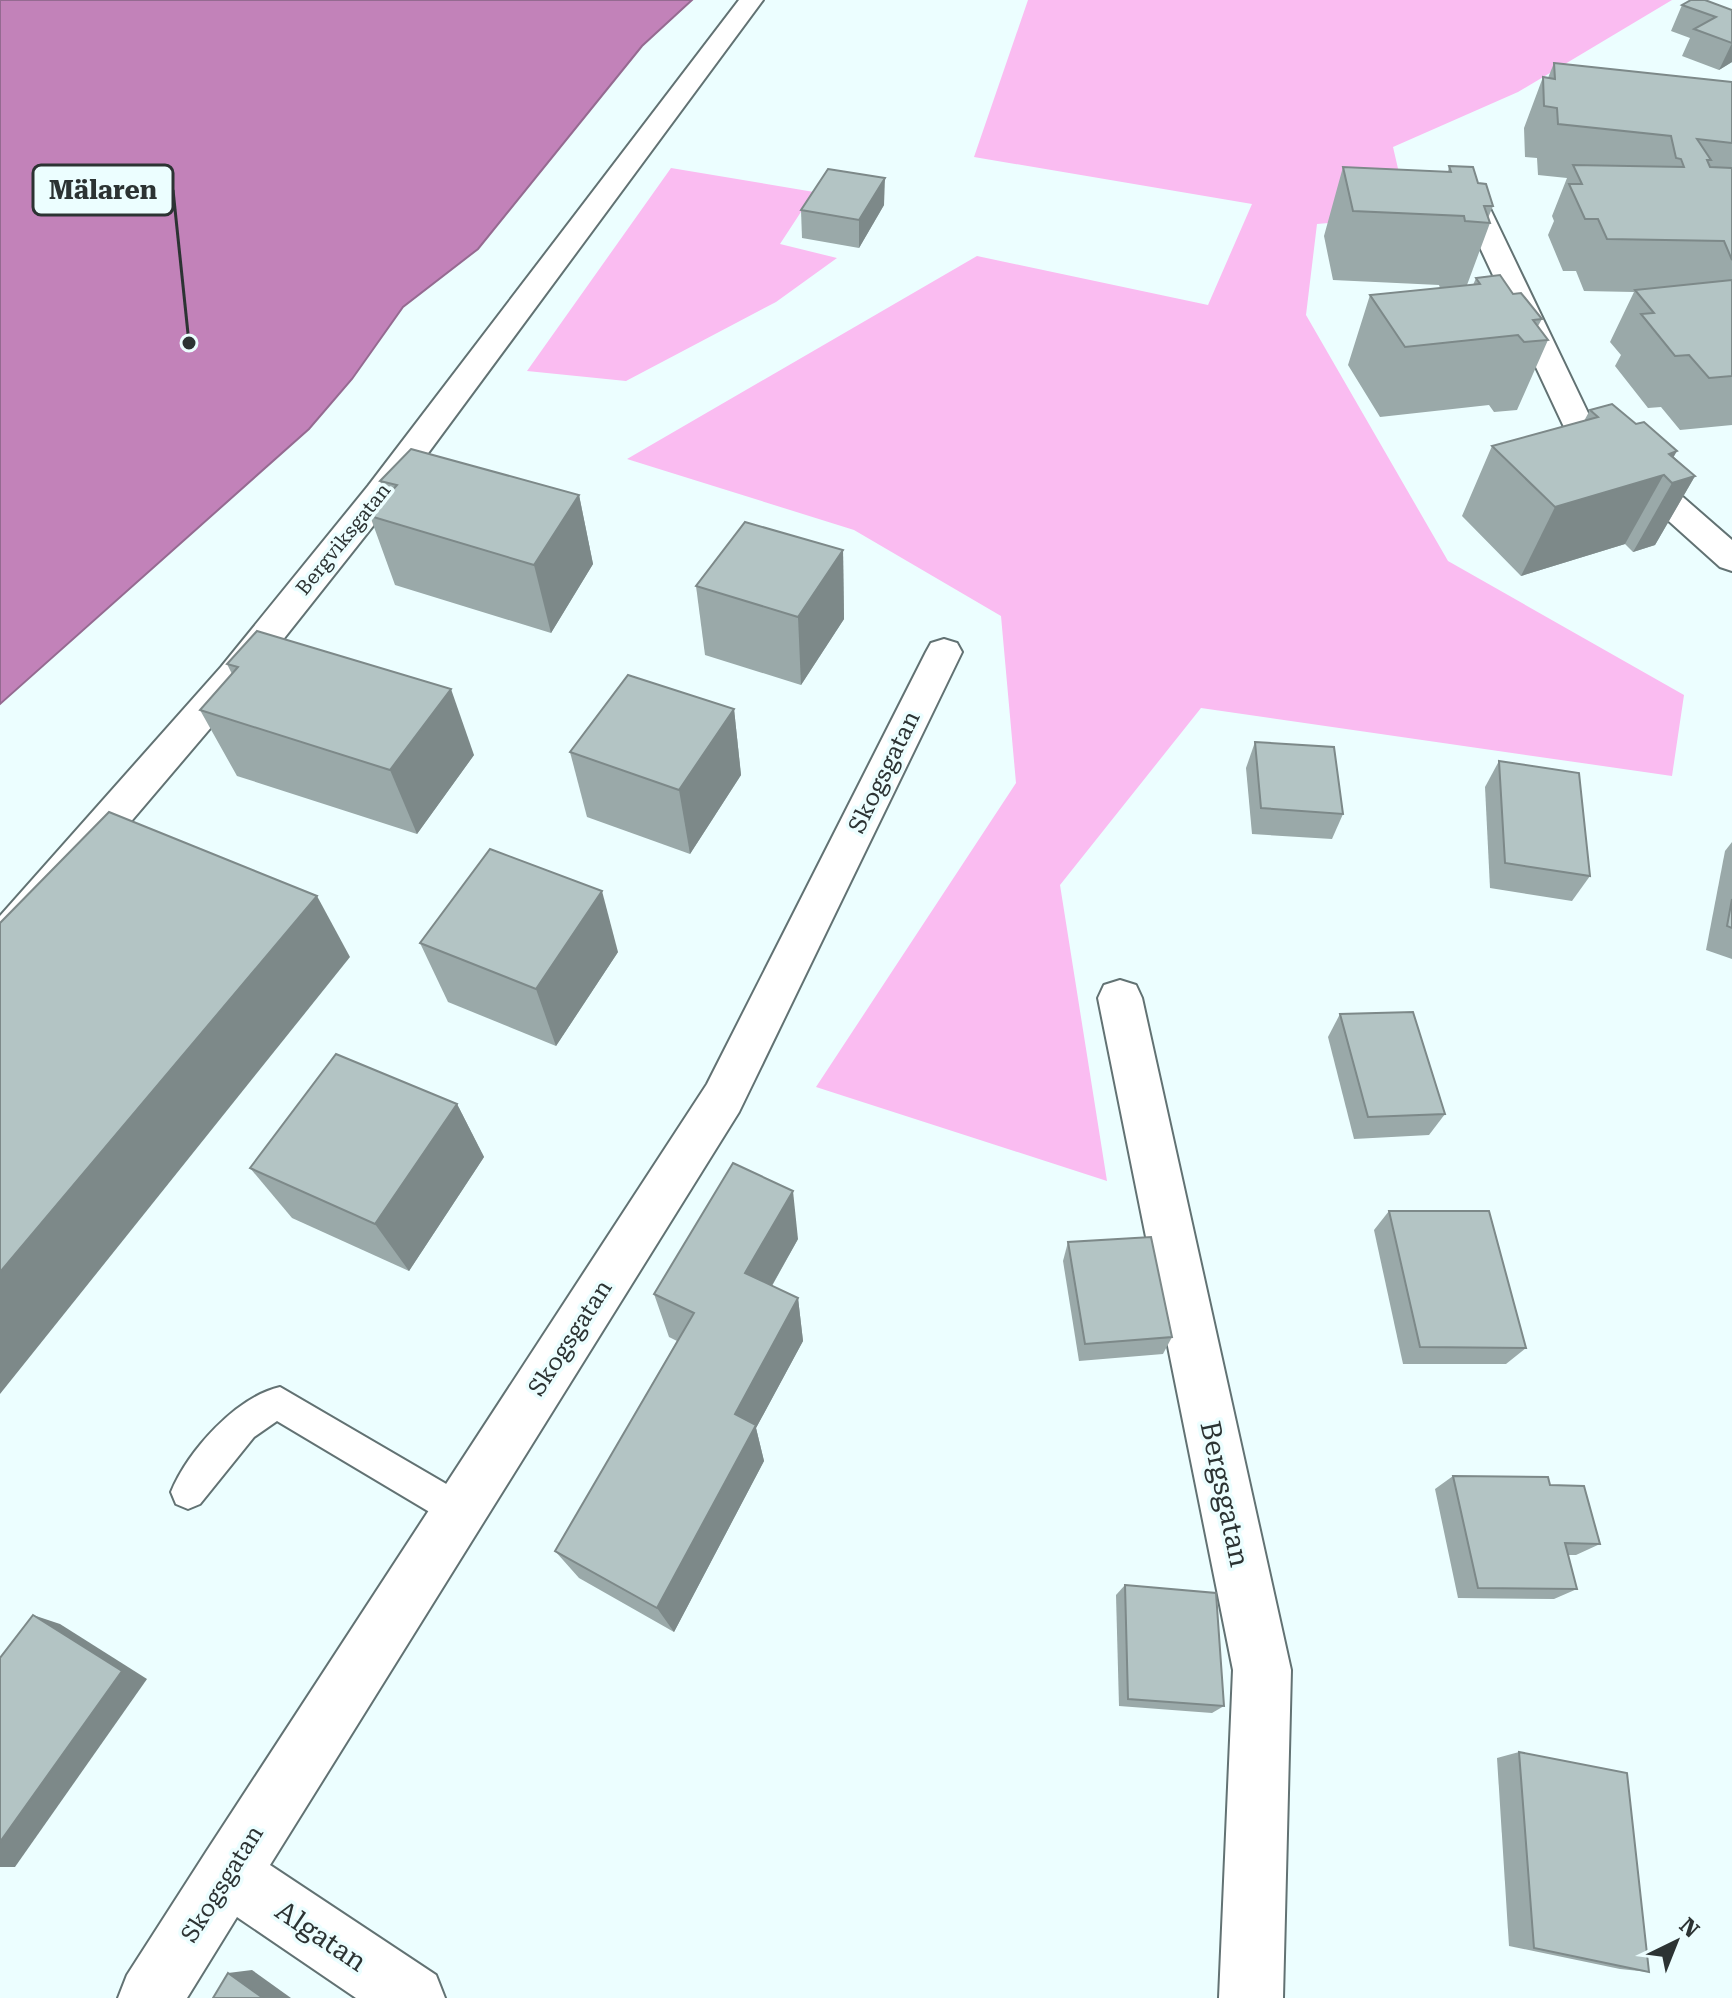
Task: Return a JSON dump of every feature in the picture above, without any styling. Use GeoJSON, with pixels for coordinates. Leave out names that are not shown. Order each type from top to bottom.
{"type":"FeatureCollection","features":[{"type":"Feature","properties":{"kind":"street","name":"Bergviksgatan"},"geometry":{"type":"LineString","coordinates":[[0,946],[234,676],[380,494],[751,0]]}},
{"type":"Feature","properties":{"kind":"street"},"geometry":{"type":"LineString","coordinates":[[1469,194],[1575,420],[1732,559]]}},
{"type":"Feature","properties":{"kind":"street","name":"Skogsgatan"},"geometry":{"type":"LineString","coordinates":[[150,1998],[723,1098],[944,652]]}},
{"type":"Feature","properties":{"kind":"street","name":"Bergsgatan"},"geometry":{"type":"LineString","coordinates":[[1120,998],[1262,1670],[1251,1998]]}},
{"type":"Feature","properties":{"kind":"street","name":"Algatan"},"geometry":{"type":"LineString","coordinates":[[228,1874],[413,1998]]}},
{"type":"Feature","properties":{"kind":"lane"},"geometry":{"type":"LineString","coordinates":[[188,1492],[251,1415],[265,1404],[280,1404],[460,1511]]}},
{"type":"Feature","properties":{"kind":"shaded area"},"geometry":{"type":"Polygon","coordinates":[[[0,0],[692,0],[642,46],[478,249],[403,307],[352,379],[309,429],[0,704],[0,0]]]}},
{"type":"Feature","properties":{"kind":"shaded area"},"geometry":{"type":"Polygon","coordinates":[[[1028,0],[1672,0],[1518,92],[1393,147],[1409,216],[1317,224],[1306,315],[1448,561],[1684,695],[1672,776],[1201,708],[1060,885],[1107,1181],[816,1087],[1016,783],[1001,616],[854,530],[627,459],[977,256],[1208,305],[1252,204],[974,157],[1028,0]]]}},
{"type":"Feature","properties":{"kind":"shaded area"},"geometry":{"type":"Polygon","coordinates":[[[671,168],[814,192],[780,244],[837,258],[776,302],[626,381],[527,371],[671,168]]]}},
{"type":"Feature","properties":{"kind":"building"},"geometry":{"type":"Polygon","coordinates":[[[1691,0],[1705,0],[1732,10],[1732,43],[1694,29],[1716,17],[1682,5],[1691,0]]]}},
{"type":"Feature","properties":{"kind":"building"},"geometry":{"type":"Polygon","coordinates":[[[1554,63],[1732,82],[1732,143],[1697,139],[1711,160],[1707,160],[1710,167],[1732,168],[1732,260],[1724,241],[1607,239],[1598,219],[1585,219],[1569,184],[1582,184],[1573,165],[1684,167],[1681,159],[1676,158],[1671,136],[1558,124],[1557,108],[1544,106],[1543,77],[1555,79],[1554,63]]]}},
{"type":"Feature","properties":{"kind":"building"},"geometry":{"type":"Polygon","coordinates":[[[1449,166],[1473,167],[1478,183],[1486,184],[1493,206],[1484,206],[1490,223],[1465,221],[1464,216],[1353,211],[1343,167],[1451,172],[1449,166]]]}},
{"type":"Feature","properties":{"kind":"building"},"geometry":{"type":"Polygon","coordinates":[[[828,169],[885,178],[859,220],[801,210],[828,169]]]}},
{"type":"Feature","properties":{"kind":"building"},"geometry":{"type":"Polygon","coordinates":[[[1500,275],[1513,294],[1521,293],[1542,319],[1533,320],[1548,340],[1524,342],[1518,335],[1405,347],[1370,295],[1480,284],[1476,278],[1500,275]]]}},
{"type":"Feature","properties":{"kind":"building"},"geometry":{"type":"Polygon","coordinates":[[[1732,280],[1732,376],[1709,378],[1689,355],[1675,356],[1641,314],[1654,313],[1635,290],[1732,280]]]}},
{"type":"Feature","properties":{"kind":"building"},"geometry":{"type":"Polygon","coordinates":[[[1612,404],[1636,424],[1644,422],[1677,451],[1669,454],[1695,476],[1672,483],[1664,475],[1555,507],[1492,446],[1598,417],[1590,410],[1612,404]]]}},
{"type":"Feature","properties":{"kind":"building"},"geometry":{"type":"Polygon","coordinates":[[[411,449],[579,495],[534,565],[370,516],[397,485],[380,481],[411,449]]]}},
{"type":"Feature","properties":{"kind":"building"},"geometry":{"type":"Polygon","coordinates":[[[745,522],[843,550],[798,617],[696,586],[745,522]]]}},
{"type":"Feature","properties":{"kind":"building"},"geometry":{"type":"Polygon","coordinates":[[[257,631],[451,689],[390,770],[200,710],[238,667],[227,664],[257,631]]]}},
{"type":"Feature","properties":{"kind":"building"},"geometry":{"type":"Polygon","coordinates":[[[628,675],[734,709],[679,790],[570,752],[628,675]]]}},
{"type":"Feature","properties":{"kind":"building"},"geometry":{"type":"Polygon","coordinates":[[[1255,742],[1334,747],[1343,814],[1261,808],[1255,742]]]}},
{"type":"Feature","properties":{"kind":"building"},"geometry":{"type":"Polygon","coordinates":[[[1499,761],[1579,773],[1590,876],[1505,863],[1499,761]]]}},
{"type":"Feature","properties":{"kind":"building"},"geometry":{"type":"Polygon","coordinates":[[[109,812],[317,896],[0,1272],[0,923],[109,812]]]}},
{"type":"Feature","properties":{"kind":"building"},"geometry":{"type":"Polygon","coordinates":[[[490,849],[602,891],[536,989],[420,943],[490,849]]]}},
{"type":"Feature","properties":{"kind":"building"},"geometry":{"type":"Polygon","coordinates":[[[1732,899],[1732,928],[1727,926],[1732,899]]]}},
{"type":"Feature","properties":{"kind":"building"},"geometry":{"type":"Polygon","coordinates":[[[1413,1012],[1445,1114],[1368,1117],[1340,1014],[1413,1012]]]}},
{"type":"Feature","properties":{"kind":"building"},"geometry":{"type":"Polygon","coordinates":[[[336,1054],[457,1104],[375,1224],[250,1168],[336,1054]]]}},
{"type":"Feature","properties":{"kind":"building"},"geometry":{"type":"Polygon","coordinates":[[[733,1163],[793,1191],[745,1273],[798,1298],[735,1414],[756,1425],[657,1608],[555,1551],[694,1313],[654,1294],[733,1163]]]}},
{"type":"Feature","properties":{"kind":"building"},"geometry":{"type":"Polygon","coordinates":[[[1389,1211],[1489,1211],[1526,1348],[1420,1347],[1389,1211]]]}},
{"type":"Feature","properties":{"kind":"building"},"geometry":{"type":"Polygon","coordinates":[[[1151,1237],[1172,1337],[1085,1344],[1068,1242],[1151,1237]]]}},
{"type":"Feature","properties":{"kind":"building"},"geometry":{"type":"Polygon","coordinates":[[[1453,1476],[1548,1477],[1550,1485],[1584,1486],[1600,1544],[1565,1543],[1577,1589],[1478,1588],[1453,1476]]]}},
{"type":"Feature","properties":{"kind":"building"},"geometry":{"type":"Polygon","coordinates":[[[1125,1585],[1216,1593],[1224,1706],[1128,1699],[1125,1585]]]}},
{"type":"Feature","properties":{"kind":"building"},"geometry":{"type":"Polygon","coordinates":[[[33,1615],[122,1671],[0,1842],[0,1658],[33,1615]]]}},
{"type":"Feature","properties":{"kind":"building"},"geometry":{"type":"Polygon","coordinates":[[[1519,1752],[1627,1773],[1649,1972],[1534,1948],[1519,1752]]]}},
{"type":"Feature","properties":{"kind":"building"},"geometry":{"type":"Polygon","coordinates":[[[228,1973],[263,1998],[213,1998],[228,1973]]]}},
{"type":"Feature","properties":{"kind":"place","name":"Mälaren"},"geometry":{"type":"Point","coordinates":[189,343]}}]}
